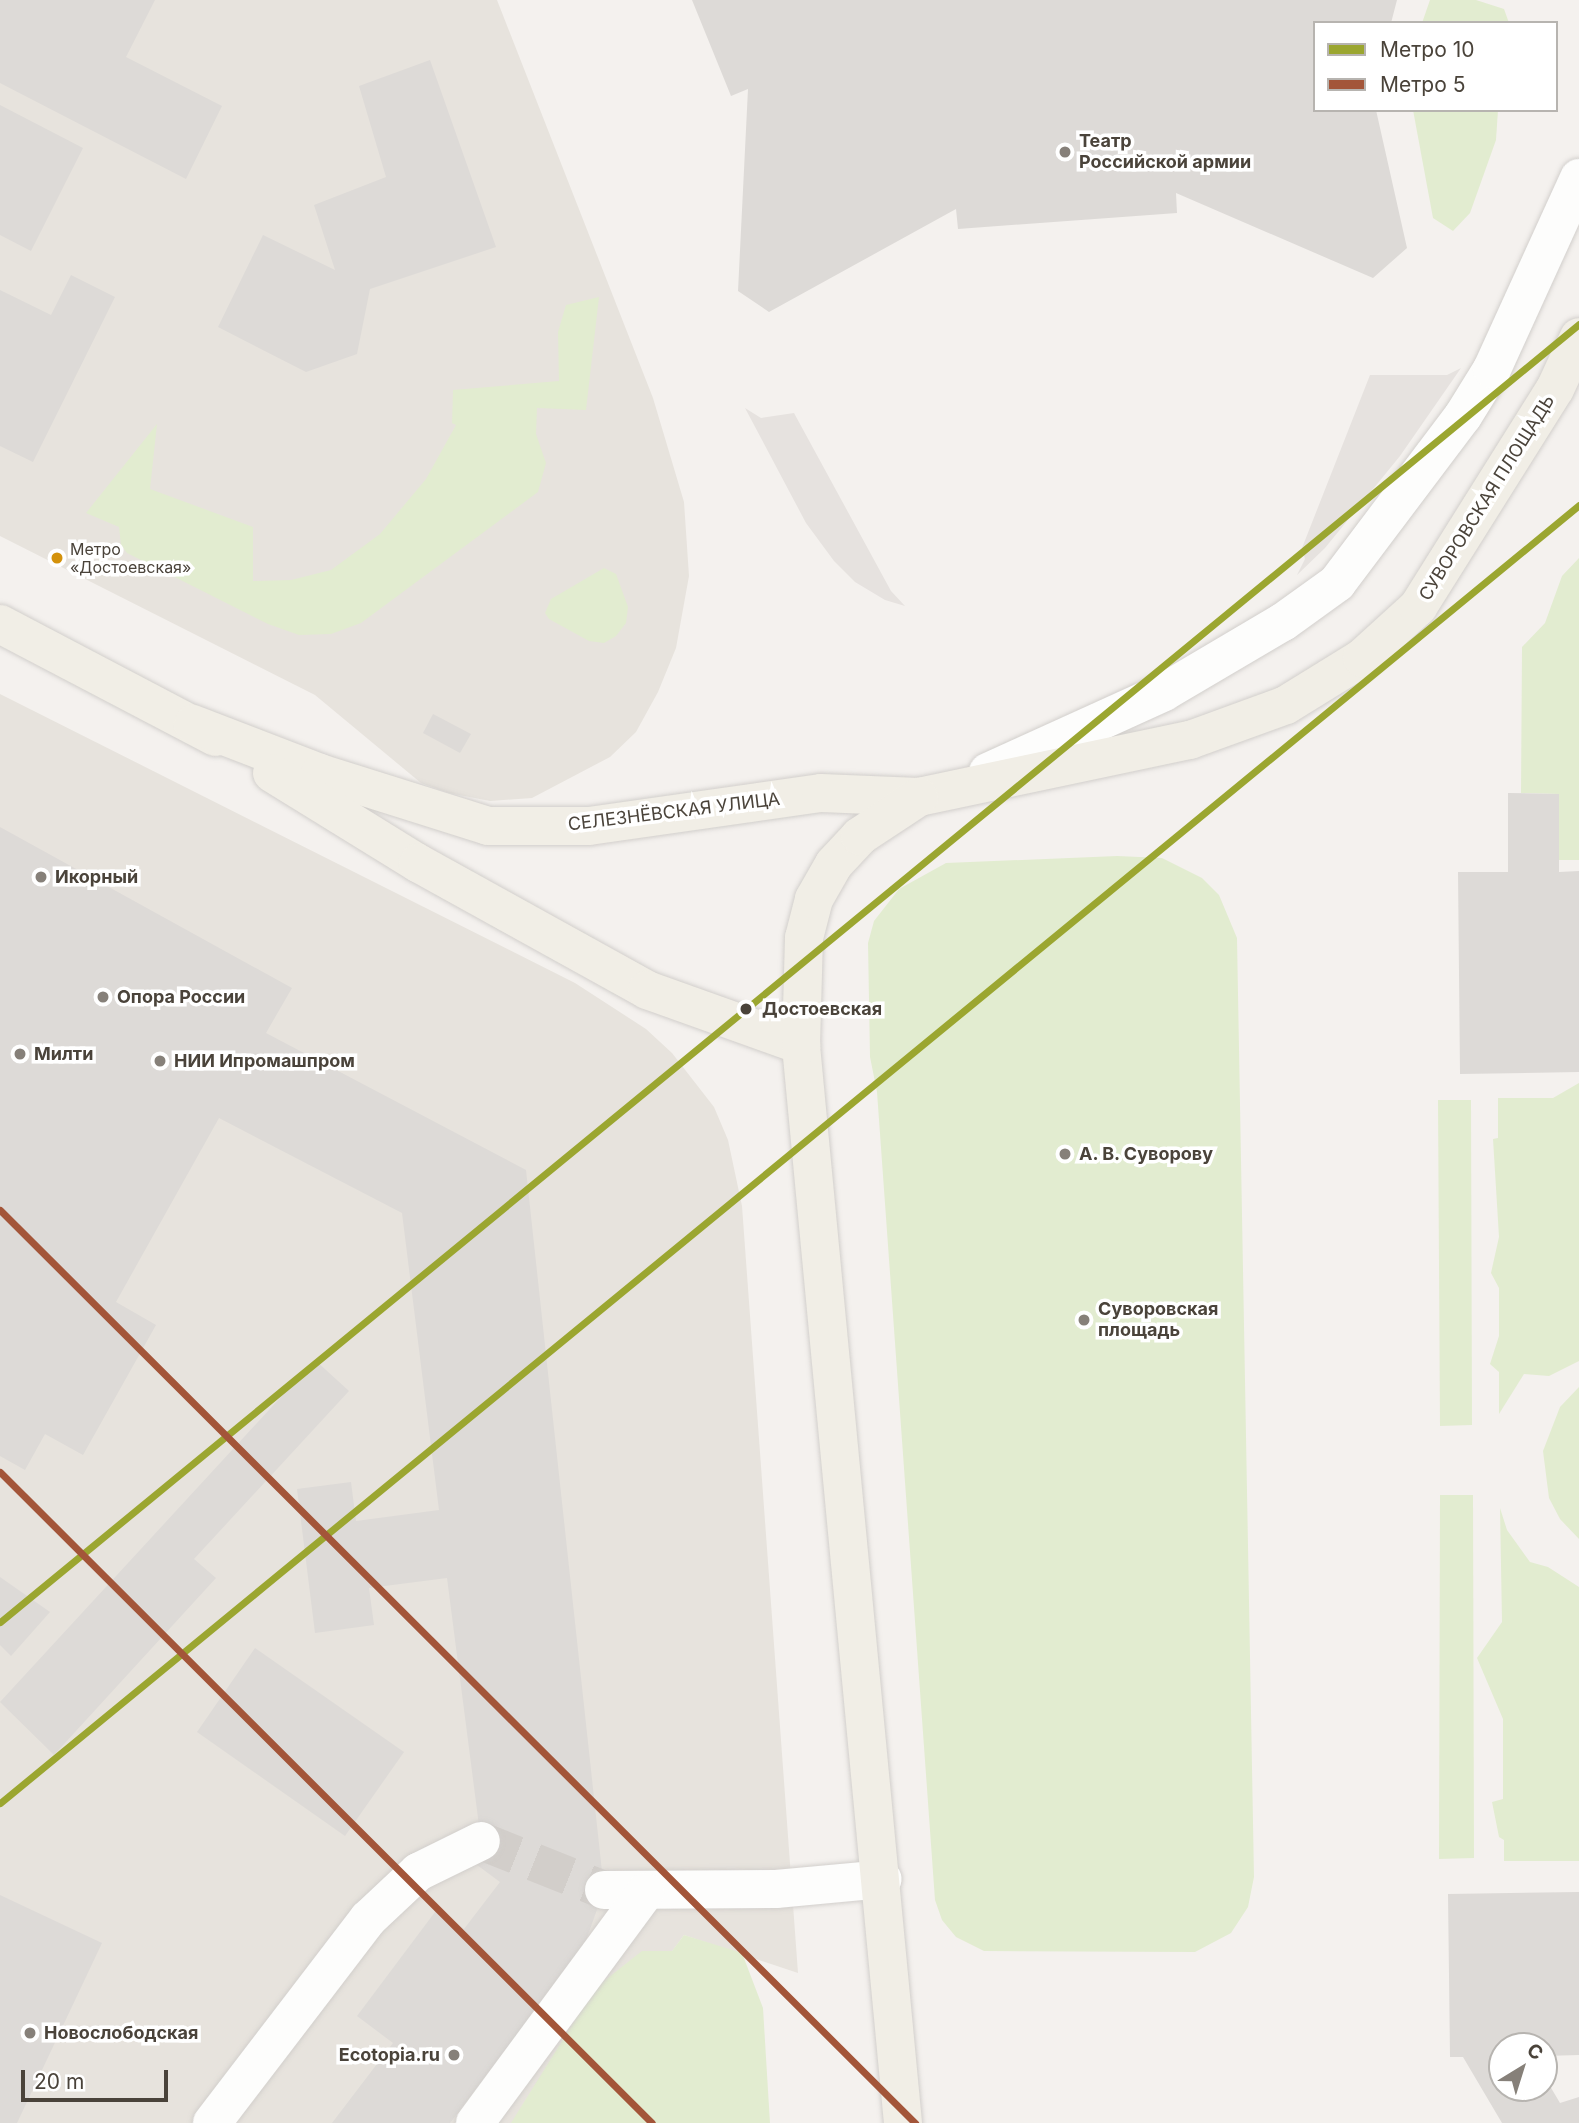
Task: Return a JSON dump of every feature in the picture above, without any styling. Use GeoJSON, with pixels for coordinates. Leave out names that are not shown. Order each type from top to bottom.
{"type":"FeatureCollection","features":[{"type":"Feature","properties":{"kind":"main road","name":"СУВОРОВСКАЯ ПЛОЩАДЬ"},"geometry":{"type":"LineString","coordinates":[[919,797],[1190,740],[1286,705],[1363,658],[1419,607],[1555,389],[1579,337]]}},
{"type":"Feature","properties":{"kind":"main road","name":"СЕЛЕЗНЁВСКАЯ УЛИЦА"},"geometry":{"type":"LineString","coordinates":[[0,624],[193,724],[418,863],[647,990],[800,1045]]}},
{"type":"Feature","properties":{"kind":"main road","name":"СЕЛЕЗНЁВСКАЯ УЛИЦА"},"geometry":{"type":"LineString","coordinates":[[193,724],[320,773],[488,826],[589,826],[821,793],[919,797]]}},
{"type":"Feature","properties":{"kind":"main road"},"geometry":{"type":"LineString","coordinates":[[903,2123],[883,1879],[827,1352],[800,1045],[804,938],[814,899],[834,864],[860,835],[919,797]]}},
{"type":"Feature","properties":{"kind":"street"},"geometry":{"type":"LineString","coordinates":[[919,797],[1019,761],[1164,692],[1308,606],[1337,583],[1360,555],[1492,369],[1579,177]]}},
{"type":"Feature","properties":{"kind":"street"},"geometry":{"type":"LineString","coordinates":[[212,2123],[368,1919],[418,1872],[481,1841]]}},
{"type":"Feature","properties":{"kind":"street"},"geometry":{"type":"LineString","coordinates":[[604,1890],[645,1892],[776,1889],[883,1879]]}},
{"type":"Feature","properties":{"kind":"street"},"geometry":{"type":"LineString","coordinates":[[475,2123],[645,1892]]}},
{"type":"Feature","properties":{"kind":"shaded area"},"geometry":{"type":"Polygon","coordinates":[[[0,0],[497,0],[653,398],[684,502],[689,576],[676,648],[658,692],[636,732],[610,757],[532,798],[490,801],[449,793],[421,783],[315,695],[0,536],[0,0]]]}},
{"type":"Feature","properties":{"kind":"shaded area"},"geometry":{"type":"Polygon","coordinates":[[[1461,368],[1400,456],[1325,548],[1297,575],[1305,559],[1302,548],[1370,375],[1447,375],[1461,368]]]}},
{"type":"Feature","properties":{"kind":"shaded area"},"geometry":{"type":"Polygon","coordinates":[[[745,408],[761,418],[794,413],[891,591],[905,606],[885,600],[855,582],[834,561],[806,523],[745,408]]]}},
{"type":"Feature","properties":{"kind":"shaded area"},"geometry":{"type":"Polygon","coordinates":[[[0,694],[575,983],[646,1029],[672,1053],[714,1107],[728,1140],[742,1206],[798,1973],[684,1935],[546,2123],[0,2123],[0,694]]]}},
{"type":"Feature","properties":{"kind":"green space"},"geometry":{"type":"Polygon","coordinates":[[[1430,0],[1476,0],[1504,9],[1508,21],[1423,21],[1430,0]]]}},
{"type":"Feature","properties":{"kind":"green space"},"geometry":{"type":"Polygon","coordinates":[[[1413,112],[1498,112],[1496,140],[1470,213],[1453,231],[1433,218],[1413,112]]]}},
{"type":"Feature","properties":{"kind":"green space"},"geometry":{"type":"Polygon","coordinates":[[[599,297],[586,410],[537,408],[536,434],[546,463],[538,492],[361,623],[331,634],[299,635],[268,624],[127,553],[121,545],[119,527],[86,513],[157,424],[150,489],[253,527],[253,581],[291,580],[331,570],[380,534],[426,479],[456,425],[452,423],[453,390],[559,381],[558,332],[566,305],[599,297]]]}},
{"type":"Feature","properties":{"kind":"green space"},"geometry":{"type":"Polygon","coordinates":[[[1579,558],[1579,860],[1559,860],[1559,794],[1521,793],[1522,647],[1545,623],[1562,576],[1579,558]]]}},
{"type":"Feature","properties":{"kind":"green space"},"geometry":{"type":"Polygon","coordinates":[[[604,568],[616,574],[628,607],[626,623],[616,636],[604,643],[589,641],[549,619],[545,613],[551,599],[604,568]]]}},
{"type":"Feature","properties":{"kind":"green space"},"geometry":{"type":"Polygon","coordinates":[[[1117,856],[1162,858],[1202,878],[1219,895],[1237,938],[1254,1877],[1248,1907],[1231,1933],[1195,1952],[984,1951],[956,1937],[942,1920],[935,1900],[877,1092],[870,1057],[868,943],[874,921],[899,889],[946,863],[1117,856]]]}},
{"type":"Feature","properties":{"kind":"green space"},"geometry":{"type":"Polygon","coordinates":[[[1579,1083],[1579,1361],[1549,1376],[1524,1374],[1499,1414],[1499,1372],[1490,1364],[1499,1336],[1499,1288],[1491,1273],[1499,1237],[1493,1139],[1498,1138],[1498,1098],[1553,1098],[1579,1083]]]}},
{"type":"Feature","properties":{"kind":"green space"},"geometry":{"type":"Polygon","coordinates":[[[1438,1100],[1471,1100],[1472,1425],[1440,1426],[1438,1100]]]}},
{"type":"Feature","properties":{"kind":"green space"},"geometry":{"type":"Polygon","coordinates":[[[1579,1387],[1579,1539],[1560,1519],[1549,1498],[1543,1451],[1560,1407],[1579,1387]]]}},
{"type":"Feature","properties":{"kind":"green space"},"geometry":{"type":"Polygon","coordinates":[[[1440,1495],[1473,1495],[1474,1858],[1439,1859],[1440,1495]]]}},
{"type":"Feature","properties":{"kind":"green space"},"geometry":{"type":"Polygon","coordinates":[[[1500,1508],[1507,1530],[1530,1562],[1548,1567],[1579,1587],[1579,1861],[1504,1861],[1504,1840],[1499,1837],[1492,1802],[1503,1799],[1503,1719],[1477,1658],[1502,1622],[1500,1508]]]}},
{"type":"Feature","properties":{"kind":"green space"},"geometry":{"type":"Polygon","coordinates":[[[684,1935],[742,1953],[763,2008],[770,2123],[511,2123],[595,1988],[642,1951],[672,1951],[684,1935]]]}},
{"type":"Feature","properties":{"kind":"building"},"geometry":{"type":"Polygon","coordinates":[[[0,0],[155,0],[126,57],[222,106],[186,179],[0,83],[0,0]]]}},
{"type":"Feature","properties":{"kind":"building","name":"Театр Российской армии"},"geometry":{"type":"Polygon","coordinates":[[[692,0],[1397,0],[1392,21],[1313,21],[1313,112],[1376,112],[1407,248],[1373,278],[1176,193],[1177,213],[958,229],[956,209],[769,312],[738,291],[748,89],[731,96],[692,0]]]}},
{"type":"Feature","properties":{"kind":"building"},"geometry":{"type":"Polygon","coordinates":[[[430,60],[496,247],[370,289],[357,354],[306,372],[218,327],[263,235],[335,270],[314,205],[386,177],[359,86],[430,60]]]}},
{"type":"Feature","properties":{"kind":"building"},"geometry":{"type":"Polygon","coordinates":[[[0,105],[83,148],[31,251],[0,235],[0,105]]]}},
{"type":"Feature","properties":{"kind":"building"},"geometry":{"type":"Polygon","coordinates":[[[71,275],[115,297],[33,462],[0,446],[0,290],[51,315],[71,275]]]}},
{"type":"Feature","properties":{"kind":"building"},"geometry":{"type":"Polygon","coordinates":[[[433,714],[471,734],[460,753],[423,733],[433,714]]]}},
{"type":"Feature","properties":{"kind":"building"},"geometry":{"type":"Polygon","coordinates":[[[1508,793],[1559,794],[1559,872],[1579,871],[1579,1072],[1460,1074],[1458,872],[1508,872],[1508,793]]]}},
{"type":"Feature","properties":{"kind":"building"},"geometry":{"type":"Polygon","coordinates":[[[0,827],[292,988],[266,1033],[526,1170],[604,1890],[584,1946],[450,2123],[332,2123],[393,2043],[357,2016],[438,1908],[464,1929],[500,1882],[473,1862],[481,1841],[447,1578],[369,1588],[374,1625],[315,1633],[297,1489],[351,1482],[356,1521],[439,1510],[402,1213],[219,1118],[116,1302],[156,1325],[83,1455],[45,1434],[25,1470],[0,1456],[0,827]]]}},
{"type":"Feature","properties":{"kind":"building"},"geometry":{"type":"Polygon","coordinates":[[[315,1360],[349,1391],[194,1559],[216,1578],[54,1755],[0,1702],[315,1360]]]}},
{"type":"Feature","properties":{"kind":"building"},"geometry":{"type":"Polygon","coordinates":[[[0,1577],[50,1612],[11,1656],[0,1645],[0,1577]]]}},
{"type":"Feature","properties":{"kind":"building"},"geometry":{"type":"Polygon","coordinates":[[[255,1648],[404,1752],[345,1836],[197,1732],[255,1648]]]}},
{"type":"Feature","properties":{"kind":"building"},"geometry":{"type":"Polygon","coordinates":[[[1579,1892],[1579,2055],[1558,2056],[1558,2032],[1488,2032],[1488,2099],[1463,2057],[1450,2057],[1448,1894],[1579,1892]]]}},
{"type":"Feature","properties":{"kind":"building","name":"Новослободская"},"geometry":{"type":"Polygon","coordinates":[[[0,1895],[102,1943],[17,2123],[0,2123],[0,1895]]]}},
{"type":"Feature","properties":{"kind":"building"},"geometry":{"type":"Polygon","coordinates":[[[1579,2097],[1579,2123],[1502,2123],[1490,2102],[1558,2102],[1558,2100],[1560,2103],[1579,2097]]]}},
{"type":"Feature","properties":{"kind":"tunnel"},"geometry":{"type":"LineString","coordinates":[[481,1841],[604,1890]]}},
{"type":"Feature","properties":{"kind":"metro line","name":"10"},"geometry":{"type":"LineString","coordinates":[[0,1622],[1579,324]]}},
{"type":"Feature","properties":{"kind":"metro line","name":"10"},"geometry":{"type":"LineString","coordinates":[[0,1803],[1579,505]]}},
{"type":"Feature","properties":{"kind":"metro line","name":"5"},"geometry":{"type":"LineString","coordinates":[[0,1210],[915,2123]]}},
{"type":"Feature","properties":{"kind":"metro line","name":"5"},"geometry":{"type":"LineString","coordinates":[[0,1472],[652,2123]]}},
{"type":"Feature","properties":{"kind":"place","name":"Театр Российской армии"},"geometry":{"type":"Point","coordinates":[1065,152]}},
{"type":"Feature","properties":{"kind":"place","name":"Метро «Достоевская»"},"geometry":{"type":"Point","coordinates":[57,558]}},
{"type":"Feature","properties":{"kind":"place","name":"Икорный"},"geometry":{"type":"Point","coordinates":[41,877]}},
{"type":"Feature","properties":{"kind":"place","name":"Опора России"},"geometry":{"type":"Point","coordinates":[103,997]}},
{"type":"Feature","properties":{"kind":"place","name":"Достоевская"},"geometry":{"type":"Point","coordinates":[746,1009]}},
{"type":"Feature","properties":{"kind":"place","name":"Милти"},"geometry":{"type":"Point","coordinates":[20,1054]}},
{"type":"Feature","properties":{"kind":"place","name":"НИИ Ипромашпром"},"geometry":{"type":"Point","coordinates":[160,1061]}},
{"type":"Feature","properties":{"kind":"place","name":"А. В. Суворову"},"geometry":{"type":"Point","coordinates":[1065,1154]}},
{"type":"Feature","properties":{"kind":"place","name":"Суворовская площадь"},"geometry":{"type":"Point","coordinates":[1084,1320]}},
{"type":"Feature","properties":{"kind":"place","name":"Новослободская"},"geometry":{"type":"Point","coordinates":[30,2033]}},
{"type":"Feature","properties":{"kind":"place","name":"Ecotopia.ru"},"geometry":{"type":"Point","coordinates":[454,2055]}}]}
